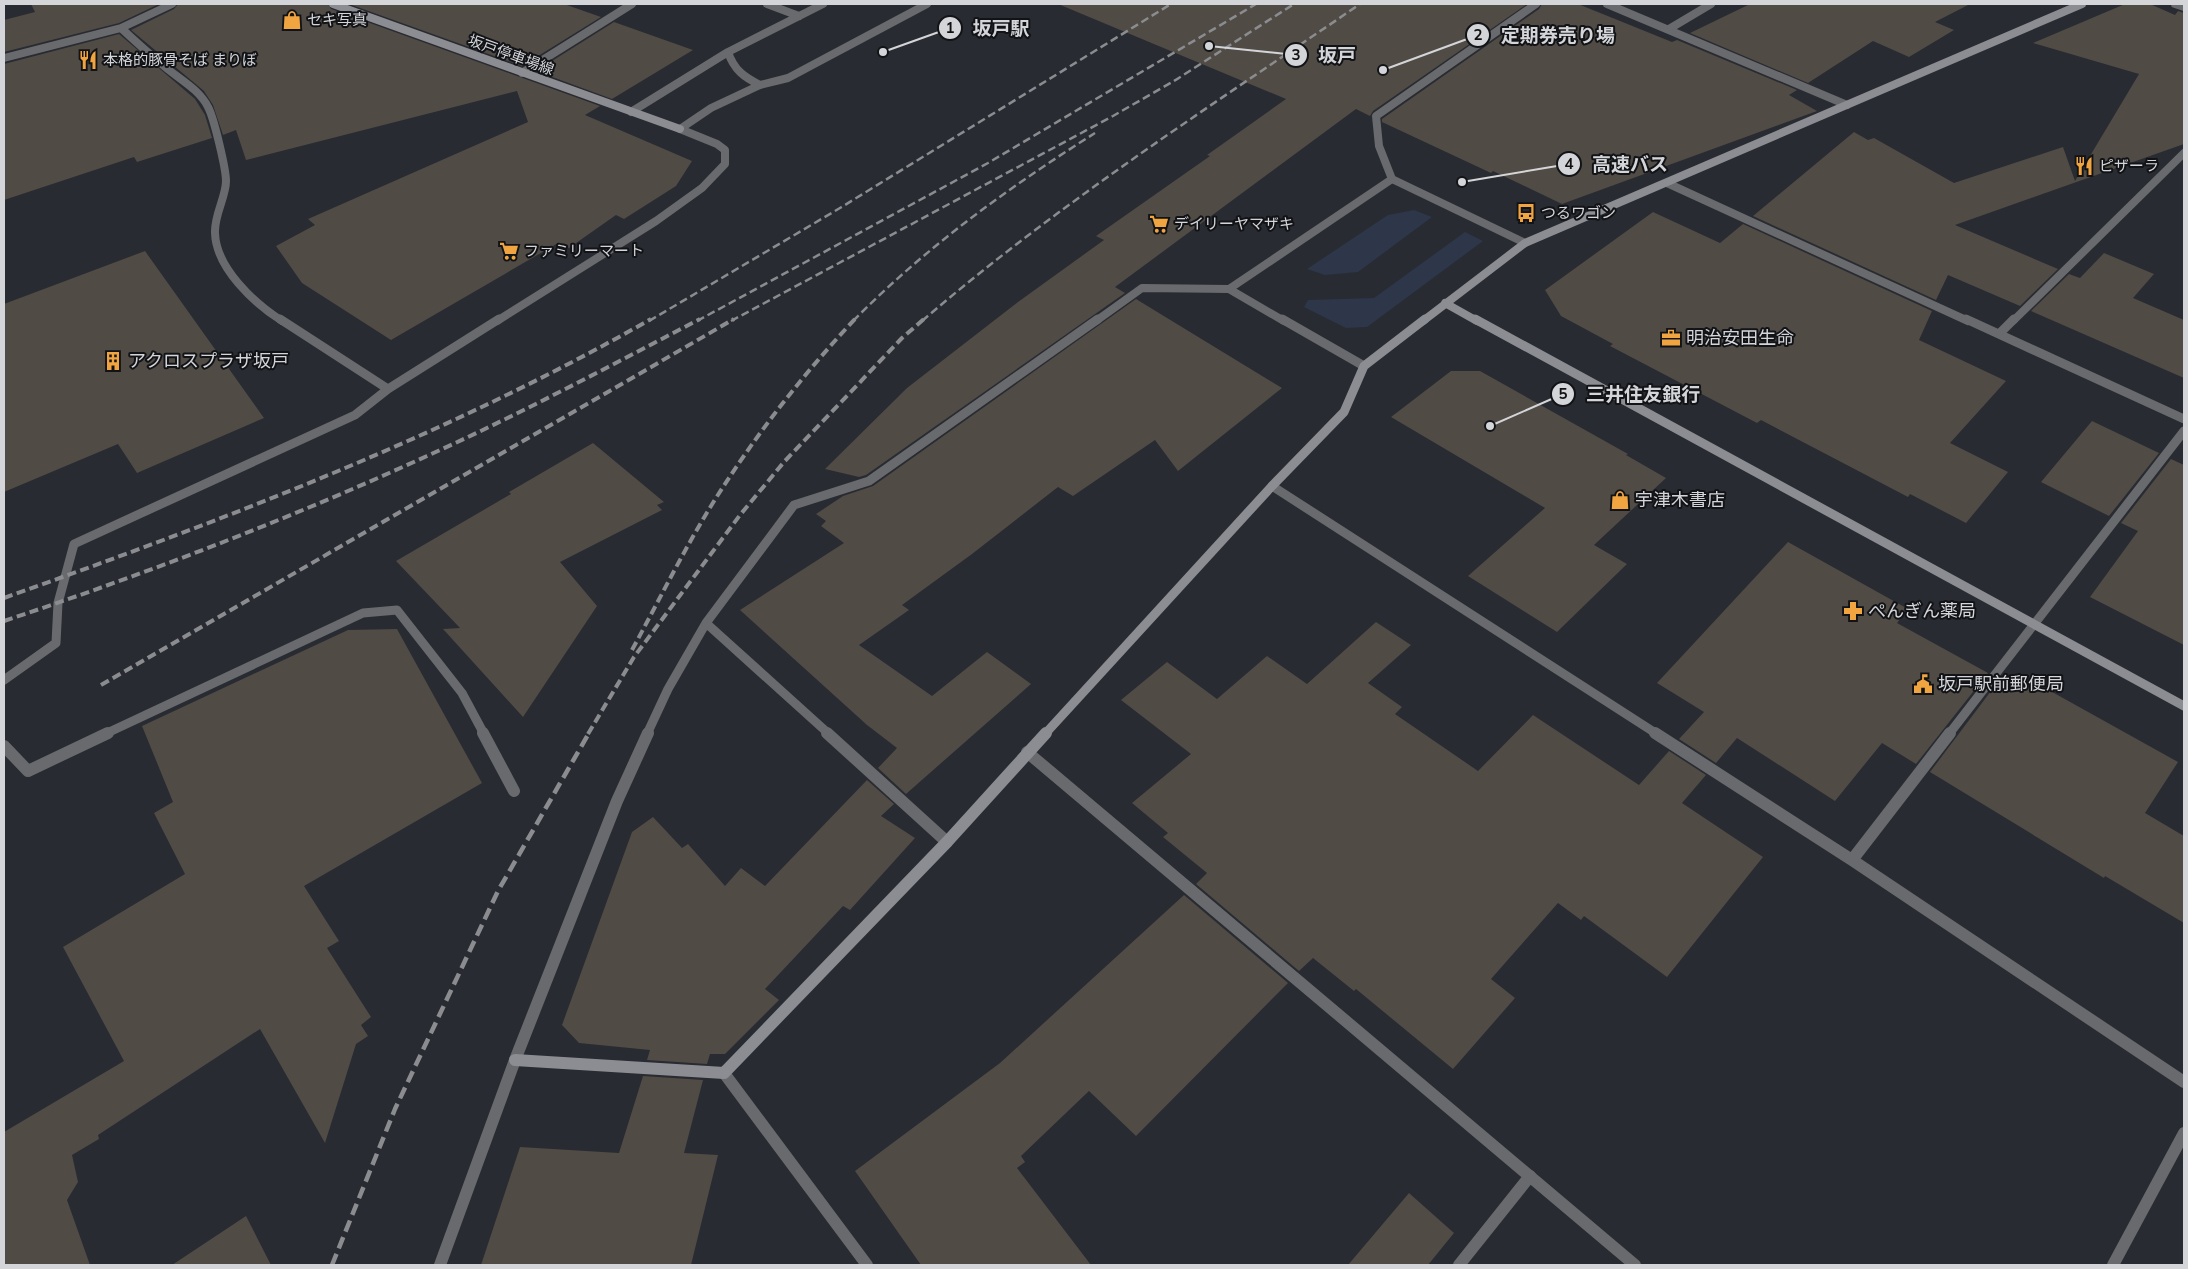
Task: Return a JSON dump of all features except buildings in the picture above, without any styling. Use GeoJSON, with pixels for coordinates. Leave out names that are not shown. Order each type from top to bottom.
{"type":"FeatureCollection","features":[{"type":"Feature","properties":{"kind":"street"},"geometry":{"type":"LineString","coordinates":[[4,58],[121,28],[172,4]]}},
{"type":"Feature","properties":{"kind":"street","name":"坂戸停車場線"},"geometry":{"type":"LineString","coordinates":[[333,4],[680,129]]}},
{"type":"Feature","properties":{"kind":"street"},"geometry":{"type":"LineString","coordinates":[[522,73],[632,4]]}},
{"type":"Feature","properties":{"kind":"street"},"geometry":{"type":"LineString","coordinates":[[767,4],[799,16]]}},
{"type":"Feature","properties":{"kind":"street"},"geometry":{"type":"LineString","coordinates":[[631,112],[728,52],[823,4]]}},
{"type":"Feature","properties":{"kind":"street"},"geometry":{"type":"LineString","coordinates":[[680,129],[711,108],[760,85],[788,78],[927,4]]}},
{"type":"Feature","properties":{"kind":"street"},"geometry":{"type":"LineString","coordinates":[[1525,243],[1392,179],[1379,146],[1376,116],[1536,4]]}},
{"type":"Feature","properties":{"kind":"street"},"geometry":{"type":"LineString","coordinates":[[1607,4],[1669,28],[1847,105]]}},
{"type":"Feature","properties":{"kind":"street"},"geometry":{"type":"LineString","coordinates":[[1669,28],[1711,4]]}},
{"type":"Feature","properties":{"kind":"street"},"geometry":{"type":"LineString","coordinates":[[515,1060],[724,1073],[947,842],[1027,752],[1272,486],[1344,412],[1364,366],[1525,243],[2082,4]]}},
{"type":"Feature","properties":{"kind":"street"},"geometry":{"type":"LineString","coordinates":[[2175,4],[2184,7]]}},
{"type":"Feature","properties":{"kind":"street"},"geometry":{"type":"LineString","coordinates":[[121,28],[164,67],[194,90],[208,107],[223,161],[226,182],[218,208],[214,233],[219,254],[241,287],[267,311],[388,389]]}},
{"type":"Feature","properties":{"kind":"street"},"geometry":{"type":"LineString","coordinates":[[728,52],[732,67],[745,78],[760,85]]}},
{"type":"Feature","properties":{"kind":"street"},"geometry":{"type":"LineString","coordinates":[[4,680],[56,643],[58,603],[74,544],[355,415],[388,389],[656,221],[702,188],[725,164],[725,150],[717,144],[680,129]]}},
{"type":"Feature","properties":{"kind":"street"},"geometry":{"type":"LineString","coordinates":[[1999,334],[2184,153]]}},
{"type":"Feature","properties":{"kind":"street"},"geometry":{"type":"LineString","coordinates":[[1229,289],[1392,179]]}},
{"type":"Feature","properties":{"kind":"street"},"geometry":{"type":"LineString","coordinates":[[1667,183],[2184,419]]}},
{"type":"Feature","properties":{"kind":"street"},"geometry":{"type":"LineString","coordinates":[[440,1265],[515,1060],[617,801],[668,689],[706,623],[794,505],[869,480],[1142,288],[1229,289],[1364,366]]}},
{"type":"Feature","properties":{"kind":"street"},"geometry":{"type":"LineString","coordinates":[[1445,303],[2184,706]]}},
{"type":"Feature","properties":{"kind":"street"},"geometry":{"type":"LineString","coordinates":[[1852,860],[2184,430]]}},
{"type":"Feature","properties":{"kind":"street"},"geometry":{"type":"LineString","coordinates":[[1272,486],[1852,860],[2184,1082]]}},
{"type":"Feature","properties":{"kind":"street"},"geometry":{"type":"LineString","coordinates":[[4,746],[28,771],[363,613],[397,610],[462,693],[514,791]]}},
{"type":"Feature","properties":{"kind":"street"},"geometry":{"type":"LineString","coordinates":[[706,623],[947,842]]}},
{"type":"Feature","properties":{"kind":"street"},"geometry":{"type":"LineString","coordinates":[[1027,752],[1635,1265]]}},
{"type":"Feature","properties":{"kind":"street"},"geometry":{"type":"LineString","coordinates":[[724,1073],[867,1265]]}},
{"type":"Feature","properties":{"kind":"street"},"geometry":{"type":"LineString","coordinates":[[2112,1265],[2184,1133]]}},
{"type":"Feature","properties":{"kind":"street"},"geometry":{"type":"LineString","coordinates":[[1459,1265],[1530,1176]]}},
{"type":"Feature","properties":{"kind":"shaded area"},"geometry":{"type":"Polygon","coordinates":[[[1414,210],[1432,217],[1358,272],[1325,275],[1307,269],[1388,215],[1414,210]]]}},
{"type":"Feature","properties":{"kind":"shaded area"},"geometry":{"type":"Polygon","coordinates":[[[1465,232],[1483,241],[1367,327],[1346,328],[1304,307],[1308,300],[1374,298],[1465,232]]]}},
{"type":"Feature","properties":{"kind":"railway"},"geometry":{"type":"LineString","coordinates":[[649,321],[840,208],[1171,4]]}},
{"type":"Feature","properties":{"kind":"railway"},"geometry":{"type":"LineString","coordinates":[[697,321],[988,163],[1256,4]]}},
{"type":"Feature","properties":{"kind":"railway"},"geometry":{"type":"LineString","coordinates":[[1176,80],[1294,4]]}},
{"type":"Feature","properties":{"kind":"railway"},"geometry":{"type":"LineString","coordinates":[[922,321],[1027,236],[1136,156],[1360,4]]}},
{"type":"Feature","properties":{"kind":"railway"},"geometry":{"type":"LineString","coordinates":[[731,321],[1113,116],[1176,80]]}},
{"type":"Feature","properties":{"kind":"railway"},"geometry":{"type":"LineString","coordinates":[[855,320],[909,268],[939,243],[999,197],[1095,133]]}},
{"type":"Feature","properties":{"kind":"railway"},"geometry":{"type":"LineString","coordinates":[[4,598],[170,538],[334,473],[495,401],[651,319]]}},
{"type":"Feature","properties":{"kind":"railway"},"geometry":{"type":"LineString","coordinates":[[4,621],[111,584],[323,502],[531,407],[700,319]]}},
{"type":"Feature","properties":{"kind":"railway"},"geometry":{"type":"LineString","coordinates":[[101,685],[734,319]]}},
{"type":"Feature","properties":{"kind":"railway"},"geometry":{"type":"LineString","coordinates":[[588,734],[634,657],[740,515],[784,462],[902,338],[924,319]]}},
{"type":"Feature","properties":{"kind":"railway"},"geometry":{"type":"LineString","coordinates":[[632,650],[676,567],[723,487],[769,421],[802,379],[855,320]]}},
{"type":"Feature","properties":{"kind":"railway"},"geometry":{"type":"LineString","coordinates":[[332,1265],[395,1109],[498,891],[589,733]]}},
{"type":"Feature","properties":{"kind":"place","name":"セキ写真"},"geometry":{"type":"Point","coordinates":[292,20]}},
{"type":"Feature","properties":{"kind":"place","name":"坂戸"},"geometry":{"type":"Point","coordinates":[1209,46]}},
{"type":"Feature","properties":{"kind":"place","name":"坂戸駅"},"geometry":{"type":"Point","coordinates":[883,52]}},
{"type":"Feature","properties":{"kind":"place","name":"本格的豚骨そば まりぼ"},"geometry":{"type":"Point","coordinates":[88,60]}},
{"type":"Feature","properties":{"kind":"place","name":"定期券売り場"},"geometry":{"type":"Point","coordinates":[1383,70]}},
{"type":"Feature","properties":{"kind":"place","name":"ピザーラ"},"geometry":{"type":"Point","coordinates":[2084,166]}},
{"type":"Feature","properties":{"kind":"place","name":"高速バス"},"geometry":{"type":"Point","coordinates":[1462,182]}},
{"type":"Feature","properties":{"kind":"place","name":"つるワゴン"},"geometry":{"type":"Point","coordinates":[1526,213]}},
{"type":"Feature","properties":{"kind":"place","name":"デイリーヤマザキ"},"geometry":{"type":"Point","coordinates":[1159,224]}},
{"type":"Feature","properties":{"kind":"place","name":"ファミリーマート"},"geometry":{"type":"Point","coordinates":[509,251]}},
{"type":"Feature","properties":{"kind":"place","name":"明治安田生命"},"geometry":{"type":"Point","coordinates":[1671,338]}},
{"type":"Feature","properties":{"kind":"place","name":"アクロスプラザ坂戸"},"geometry":{"type":"Point","coordinates":[113,361]}},
{"type":"Feature","properties":{"kind":"place","name":"三井住友銀行"},"geometry":{"type":"Point","coordinates":[1490,426]}},
{"type":"Feature","properties":{"kind":"place","name":"宇津木書店"},"geometry":{"type":"Point","coordinates":[1620,500]}},
{"type":"Feature","properties":{"kind":"place","name":"ぺんぎん薬局"},"geometry":{"type":"Point","coordinates":[1853,611]}},
{"type":"Feature","properties":{"kind":"place","name":"坂戸駅前郵便局"},"geometry":{"type":"Point","coordinates":[1923,684]}}]}
